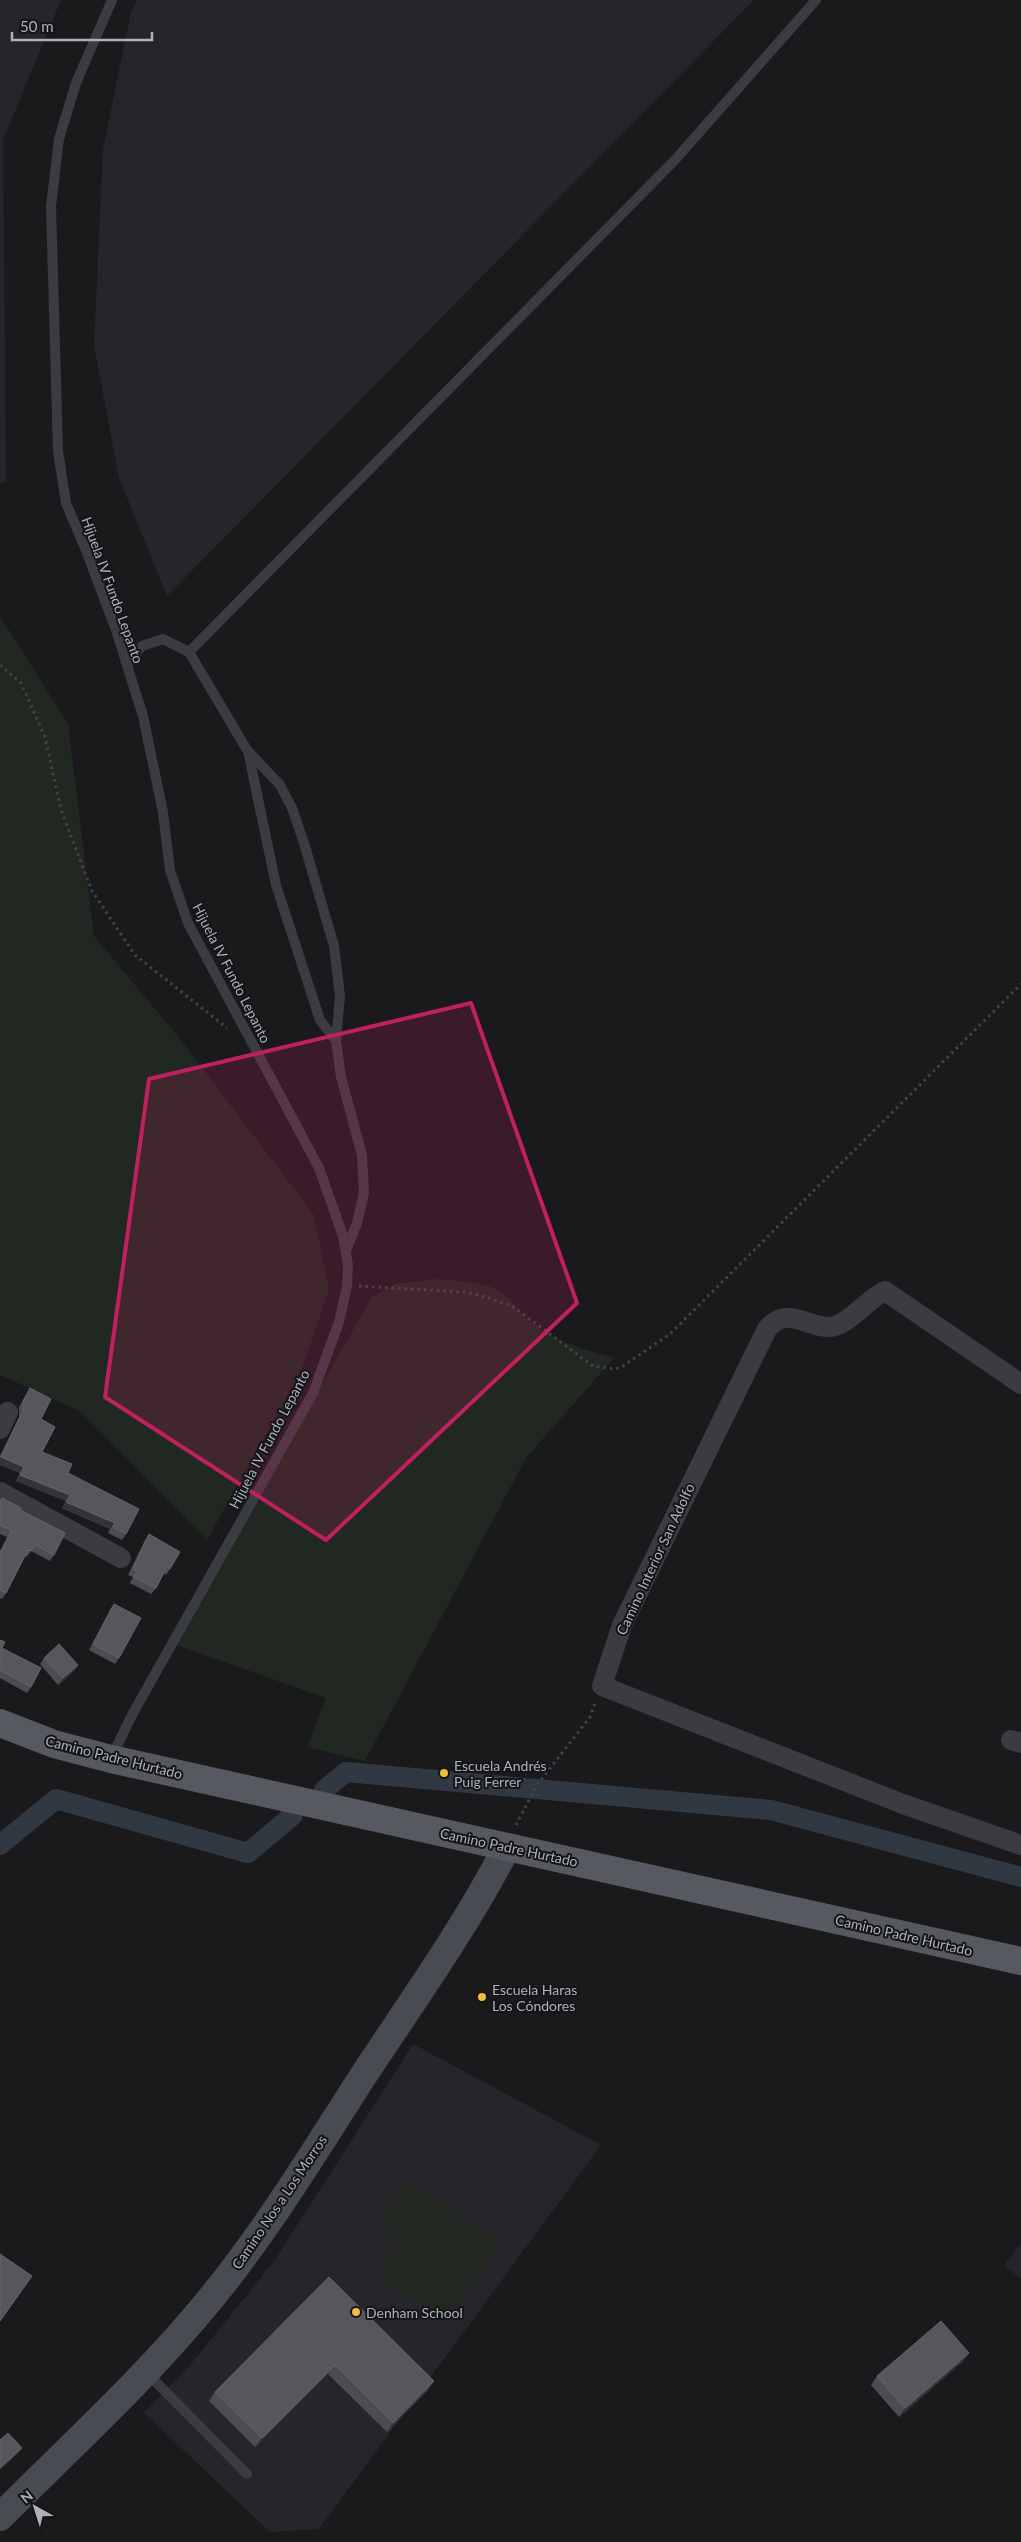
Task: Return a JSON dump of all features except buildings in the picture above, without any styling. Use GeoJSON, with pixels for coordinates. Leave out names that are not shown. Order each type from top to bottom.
{"type":"FeatureCollection","features":[{"type":"Feature","properties":{"kind":"main road","name":"Camino Padre Hurtado"},"geometry":{"type":"LineString","coordinates":[[0,1723],[54,1744],[111,1759],[1021,1961]]}},
{"type":"Feature","properties":{"kind":"main road","name":"Camino Nos a Los Morros"},"geometry":{"type":"LineString","coordinates":[[0,2517],[146,2373],[213,2297],[260,2234],[480,1899],[507,1846]]}},
{"type":"Feature","properties":{"kind":"street","name":"Camino Interior San Adolfo"},"geometry":{"type":"LineString","coordinates":[[602,1686],[622,1625],[767,1329],[775,1320],[793,1317],[830,1328],[844,1322],[878,1294],[885,1292],[1021,1384]]}},
{"type":"Feature","properties":{"kind":"street"},"geometry":{"type":"LineString","coordinates":[[0,1492],[121,1558]]}},
{"type":"Feature","properties":{"kind":"street"},"geometry":{"type":"LineString","coordinates":[[602,1686],[902,1804],[1021,1845]]}},
{"type":"Feature","properties":{"kind":"lane","name":"Hijuela IV Fundo Lepanto"},"geometry":{"type":"LineString","coordinates":[[111,1759],[132,1715],[313,1393],[339,1322],[347,1286],[348,1265],[333,1203],[319,1168],[188,923],[170,870],[163,812],[142,716],[127,664],[85,548],[66,503],[58,451],[51,206],[59,139],[76,83],[112,0]]}},
{"type":"Feature","properties":{"kind":"lane"},"geometry":{"type":"LineString","coordinates":[[189,652],[674,161],[816,0]]}},
{"type":"Feature","properties":{"kind":"lane"},"geometry":{"type":"LineString","coordinates":[[127,664],[142,646],[164,639],[189,652],[248,750],[280,784],[292,808],[334,946],[340,996],[336,1041],[340,1077],[362,1155],[364,1193],[357,1223],[346,1251]]}},
{"type":"Feature","properties":{"kind":"lane"},"geometry":{"type":"LineString","coordinates":[[248,750],[276,885],[320,1020],[336,1041]]}},
{"type":"Feature","properties":{"kind":"lane"},"geometry":{"type":"LineString","coordinates":[[146,2373],[247,2474]]}},
{"type":"Feature","properties":{"kind":"path"},"geometry":{"type":"LineString","coordinates":[[0,665],[21,683],[45,737],[61,810],[92,891],[135,955],[255,1050]]}},
{"type":"Feature","properties":{"kind":"path"},"geometry":{"type":"LineString","coordinates":[[347,1286],[455,1291],[489,1298],[512,1306],[593,1366],[615,1370],[670,1334],[1021,984]]}},
{"type":"Feature","properties":{"kind":"path"},"geometry":{"type":"LineString","coordinates":[[507,1846],[537,1785],[590,1716],[602,1686]]}},
{"type":"Feature","properties":{"kind":"highlighted area"},"geometry":{"type":"Polygon","coordinates":[[[471,1003],[577,1303],[326,1540],[105,1397],[149,1079],[471,1003]]]}},
{"type":"Feature","properties":{"kind":"shaded area"},"geometry":{"type":"Polygon","coordinates":[[[0,0],[61,0],[3,140],[6,481],[0,484],[0,0]]]}},
{"type":"Feature","properties":{"kind":"shaded area"},"geometry":{"type":"Polygon","coordinates":[[[137,0],[754,0],[167,596],[119,478],[94,345],[103,149],[131,12],[137,0]]]}},
{"type":"Feature","properties":{"kind":"shaded area"},"geometry":{"type":"Polygon","coordinates":[[[0,616],[68,724],[94,936],[181,1040],[314,1215],[329,1289],[302,1369],[207,1540],[80,1411],[0,1375],[0,616]]]}},
{"type":"Feature","properties":{"kind":"shaded area"},"geometry":{"type":"Polygon","coordinates":[[[434,1279],[470,1282],[497,1289],[537,1327],[547,1333],[568,1343],[614,1358],[526,1458],[365,1761],[307,1747],[326,1698],[173,1644],[372,1297],[396,1284],[434,1279]]]}},
{"type":"Feature","properties":{"kind":"shaded area","name":"Denham School"},"geometry":{"type":"Polygon","coordinates":[[[413,2044],[601,2145],[319,2529],[270,2532],[144,2413],[191,2364],[275,2260],[413,2044]]]}},
{"type":"Feature","properties":{"kind":"shaded area"},"geometry":{"type":"Polygon","coordinates":[[[408,2182],[501,2242],[446,2323],[376,2276],[400,2240],[379,2227],[408,2182]]]}},
{"type":"Feature","properties":{"kind":"shaded area"},"geometry":{"type":"Polygon","coordinates":[[[1021,2244],[1021,2279],[1004,2265],[1021,2244]]]}},
{"type":"Feature","properties":{"kind":"waterway"},"geometry":{"type":"LineString","coordinates":[[324,1790],[346,1772],[771,1810],[1021,1877]]}},
{"type":"Feature","properties":{"kind":"waterway"},"geometry":{"type":"LineString","coordinates":[[0,1845],[56,1799],[248,1853],[293,1815]]}},
{"type":"Feature","properties":{"kind":"place","name":"Escuela Andrés Puig Ferrer"},"geometry":{"type":"Point","coordinates":[444,1773]}},
{"type":"Feature","properties":{"kind":"place","name":"Escuela Haras Los Cóndores"},"geometry":{"type":"Point","coordinates":[482,1997]}},
{"type":"Feature","properties":{"kind":"place","name":"Denham School"},"geometry":{"type":"Point","coordinates":[356,2312]}}]}
